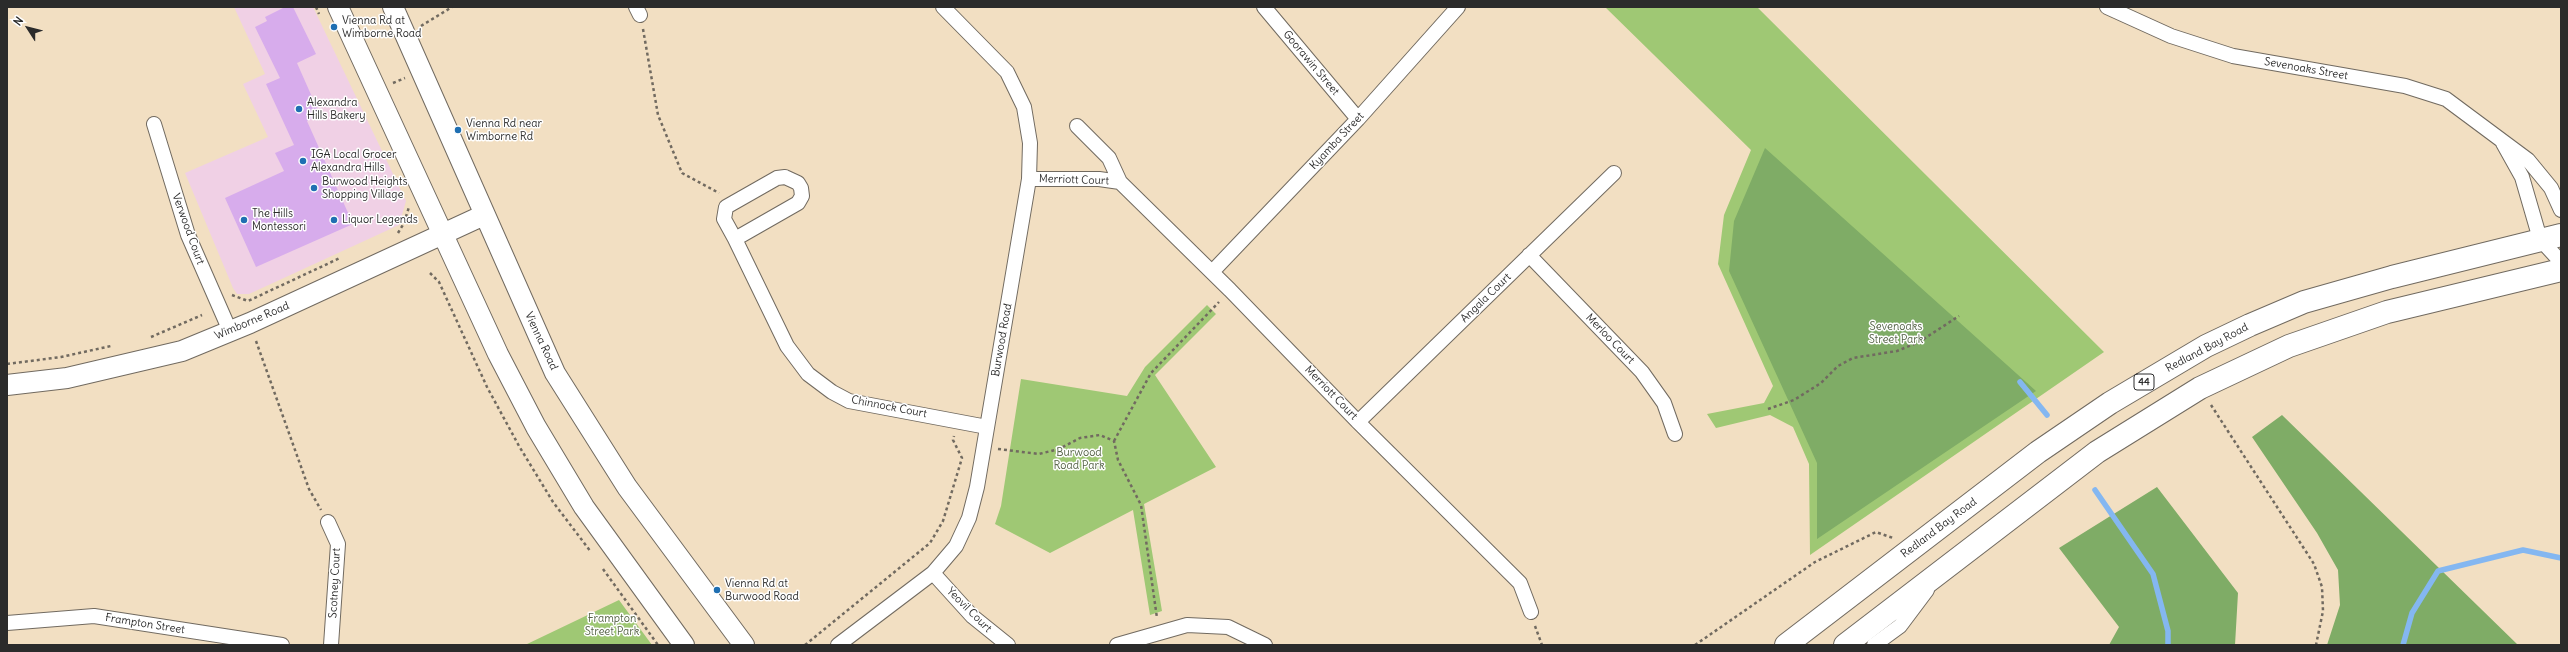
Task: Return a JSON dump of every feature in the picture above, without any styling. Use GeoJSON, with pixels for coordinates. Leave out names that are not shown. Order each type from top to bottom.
{"type":"FeatureCollection","features":[{"type":"Feature","properties":{"kind":"main road"},"geometry":{"type":"LineString","coordinates":[[338,7],[378,90],[498,354],[536,427],[584,507],[684,645]]}},
{"type":"Feature","properties":{"kind":"main road","name":"Vienna Road"},"geometry":{"type":"LineString","coordinates":[[393,7],[420,71],[555,373],[587,426],[627,487],[744,645]]}},
{"type":"Feature","properties":{"kind":"main road","name":"Wimborne Road"},"geometry":{"type":"LineString","coordinates":[[7,385],[67,378],[124,366],[182,351],[250,323],[444,235],[484,215]]}},
{"type":"Feature","properties":{"kind":"main road","name":"Redland Bay Road"},"geometry":{"type":"LineString","coordinates":[[1786,645],[2038,452],[2110,403],[2206,346],[2304,302],[2392,276],[2551,238]]}},
{"type":"Feature","properties":{"kind":"main road"},"geometry":{"type":"LineString","coordinates":[[1845,645],[2097,452],[2200,388],[2289,346],[2387,312],[2561,270]]}},
{"type":"Feature","properties":{"kind":"street","name":"Burwood Road"},"geometry":{"type":"LineString","coordinates":[[838,645],[933,573],[956,546],[969,518],[984,447],[1029,179],[1030,142],[1024,107],[1008,72],[943,7]]}},
{"type":"Feature","properties":{"kind":"street","name":"Goorawin Street"},"geometry":{"type":"LineString","coordinates":[[1264,7],[1358,119]]}},
{"type":"Feature","properties":{"kind":"street","name":"Kyamba Street"},"geometry":{"type":"LineString","coordinates":[[1212,272],[1358,119],[1458,7]]}},
{"type":"Feature","properties":{"kind":"street","name":"Sevenoaks Street"},"geometry":{"type":"LineString","coordinates":[[2107,7],[2171,36],[2233,56],[2405,86],[2446,99],[2528,160],[2551,188],[2561,210]]}},
{"type":"Feature","properties":{"kind":"street","name":"Verwood Court"},"geometry":{"type":"LineString","coordinates":[[154,124],[188,235],[230,331]]}},
{"type":"Feature","properties":{"kind":"street","name":"Merriott Court"},"geometry":{"type":"LineString","coordinates":[[1077,126],[1109,158],[1120,182],[1230,290],[1358,422],[1520,583],[1531,612]]}},
{"type":"Feature","properties":{"kind":"street","name":"Sevenoaks Street"},"geometry":{"type":"LineString","coordinates":[[2500,138],[2522,177],[2561,262]]}},
{"type":"Feature","properties":{"kind":"street","name":"Angala Court"},"geometry":{"type":"LineString","coordinates":[[1358,422],[1614,173]]}},
{"type":"Feature","properties":{"kind":"street"},"geometry":{"type":"LineString","coordinates":[[730,203],[777,178],[793,178],[801,188],[802,196],[791,208],[734,239]]}},
{"type":"Feature","properties":{"kind":"street","name":"Merriott Court"},"geometry":{"type":"LineString","coordinates":[[1029,179],[1099,179],[1120,182]]}},
{"type":"Feature","properties":{"kind":"street","name":"Chinnock Court"},"geometry":{"type":"LineString","coordinates":[[730,203],[723,215],[787,346],[808,374],[832,392],[849,401],[987,427]]}},
{"type":"Feature","properties":{"kind":"street","name":"Merloo Court"},"geometry":{"type":"LineString","coordinates":[[1529,255],[1642,372],[1664,403],[1675,434]]}},
{"type":"Feature","properties":{"kind":"street","name":"Scotney Court"},"geometry":{"type":"LineString","coordinates":[[328,522],[338,544],[331,645]]}},
{"type":"Feature","properties":{"kind":"street"},"geometry":{"type":"LineString","coordinates":[[1874,645],[1900,626],[1942,571]]}},
{"type":"Feature","properties":{"kind":"street","name":"Yeovil Court"},"geometry":{"type":"LineString","coordinates":[[933,573],[972,616],[1008,645]]}},
{"type":"Feature","properties":{"kind":"street","name":"Frampton Street"},"geometry":{"type":"LineString","coordinates":[[7,623],[94,616],[235,642],[282,645]]}},
{"type":"Feature","properties":{"kind":"street"},"geometry":{"type":"LineString","coordinates":[[1117,645],[1187,625],[1228,627],[1265,645]]}},
{"type":"Feature","properties":{"kind":"path"},"geometry":{"type":"LineString","coordinates":[[316,7],[323,21]]}},
{"type":"Feature","properties":{"kind":"path"},"geometry":{"type":"LineString","coordinates":[[405,35],[452,7]]}},
{"type":"Feature","properties":{"kind":"path"},"geometry":{"type":"LineString","coordinates":[[638,11],[658,115],[682,173],[722,195],[730,203]]}},
{"type":"Feature","properties":{"kind":"path"},"geometry":{"type":"LineString","coordinates":[[378,90],[420,71]]}},
{"type":"Feature","properties":{"kind":"path"},"geometry":{"type":"LineString","coordinates":[[392,236],[398,233],[404,223],[409,204]]}},
{"type":"Feature","properties":{"kind":"path"},"geometry":{"type":"LineString","coordinates":[[229,290],[232,295],[248,301],[346,256]]}},
{"type":"Feature","properties":{"kind":"path"},"geometry":{"type":"LineString","coordinates":[[1159,632],[1141,505],[1118,460],[1114,441],[1151,373],[1230,290]]}},
{"type":"Feature","properties":{"kind":"path"},"geometry":{"type":"LineString","coordinates":[[149,338],[202,315]]}},
{"type":"Feature","properties":{"kind":"path"},"geometry":{"type":"LineString","coordinates":[[1768,409],[1794,400],[1821,383],[1838,366],[1853,358],[1904,348],[1919,342],[1959,316]]}},
{"type":"Feature","properties":{"kind":"path"},"geometry":{"type":"LineString","coordinates":[[250,323],[309,489],[328,522]]}},
{"type":"Feature","properties":{"kind":"path"},"geometry":{"type":"LineString","coordinates":[[7,364],[61,357],[112,346]]}},
{"type":"Feature","properties":{"kind":"path"},"geometry":{"type":"LineString","coordinates":[[2200,388],[2314,564],[2322,588],[2323,611],[2316,645]]}},
{"type":"Feature","properties":{"kind":"path"},"geometry":{"type":"LineString","coordinates":[[805,645],[930,543],[943,521],[962,458],[953,440],[954,433]]}},
{"type":"Feature","properties":{"kind":"path"},"geometry":{"type":"LineString","coordinates":[[984,447],[1039,454],[1059,449],[1080,438],[1100,435],[1114,441]]}},
{"type":"Feature","properties":{"kind":"path"},"geometry":{"type":"LineString","coordinates":[[1695,645],[1814,562],[1876,532],[1915,546]]}},
{"type":"Feature","properties":{"kind":"shaded area","name":"Burwood Heights Shopping Village"},"geometry":{"type":"Polygon","coordinates":[[[234,7],[313,7],[406,201],[399,225],[249,294],[237,294],[233,288],[185,173],[268,137],[243,84],[265,74],[234,7]]]}},
{"type":"Feature","properties":{"kind":"green space","name":"Sevenoaks Street Park"},"geometry":{"type":"Polygon","coordinates":[[[1605,7],[1757,7],[2104,352],[1810,555],[1809,464],[1793,427],[1770,415],[1716,428],[1707,414],[1764,403],[1773,386],[1718,264],[1724,215],[1751,150],[1605,7]]]}},
{"type":"Feature","properties":{"kind":"green space"},"geometry":{"type":"Polygon","coordinates":[[[1765,148],[2036,391],[1817,539],[1817,463],[1729,271],[1734,221],[1765,148]]]}},
{"type":"Feature","properties":{"kind":"green space","name":"Burwood Road Park"},"geometry":{"type":"Polygon","coordinates":[[[1207,305],[1216,314],[1155,375],[1216,467],[1144,504],[1162,611],[1150,615],[1133,510],[1050,553],[995,524],[1001,506],[1021,379],[1127,396],[1145,367],[1207,305]]]}},
{"type":"Feature","properties":{"kind":"green space"},"geometry":{"type":"Polygon","coordinates":[[[2282,415],[2518,645],[2327,645],[2340,605],[2338,570],[2317,533],[2252,437],[2282,415]]]}},
{"type":"Feature","properties":{"kind":"green space"},"geometry":{"type":"Polygon","coordinates":[[[2157,487],[2238,593],[2235,645],[2109,645],[2119,627],[2059,548],[2157,487]]]}},
{"type":"Feature","properties":{"kind":"green space","name":"Frampton Street Park"},"geometry":{"type":"Polygon","coordinates":[[[619,600],[652,645],[525,645],[619,600]]]}},
{"type":"Feature","properties":{"kind":"building"},"geometry":{"type":"Polygon","coordinates":[[[285,7],[293,7],[316,54],[297,63],[320,115],[307,121],[353,224],[256,267],[225,198],[284,171],[275,153],[294,145],[266,84],[280,78],[255,27],[267,21],[265,17],[285,7]]]}},
{"type":"Feature","properties":{"kind":"waterway"},"geometry":{"type":"LineString","coordinates":[[2020,382],[2047,415]]}},
{"type":"Feature","properties":{"kind":"waterway"},"geometry":{"type":"LineString","coordinates":[[2095,490],[2153,574],[2168,631],[2168,645]]}},
{"type":"Feature","properties":{"kind":"waterway"},"geometry":{"type":"LineString","coordinates":[[2403,645],[2412,613],[2438,571],[2523,550],[2561,558]]}},
{"type":"Feature","properties":{"kind":"place","name":"Vienna Rd at Wimborne Road"},"geometry":{"type":"Point","coordinates":[334,27]}},
{"type":"Feature","properties":{"kind":"place","name":"Alexandra Hills Bakery"},"geometry":{"type":"Point","coordinates":[299,109]}},
{"type":"Feature","properties":{"kind":"place","name":"Vienna Rd near Wimborne Rd"},"geometry":{"type":"Point","coordinates":[458,130]}},
{"type":"Feature","properties":{"kind":"place","name":"IGA Local Grocer Alexandra Hills"},"geometry":{"type":"Point","coordinates":[303,161]}},
{"type":"Feature","properties":{"kind":"place","name":"Burwood Heights Shopping Village"},"geometry":{"type":"Point","coordinates":[314,188]}},
{"type":"Feature","properties":{"kind":"place","name":"The Hills Montessori"},"geometry":{"type":"Point","coordinates":[244,220]}},
{"type":"Feature","properties":{"kind":"place","name":"Liquor Legends"},"geometry":{"type":"Point","coordinates":[334,220]}},
{"type":"Feature","properties":{"kind":"place","name":"Vienna Rd at Burwood Road"},"geometry":{"type":"Point","coordinates":[717,590]}}]}
